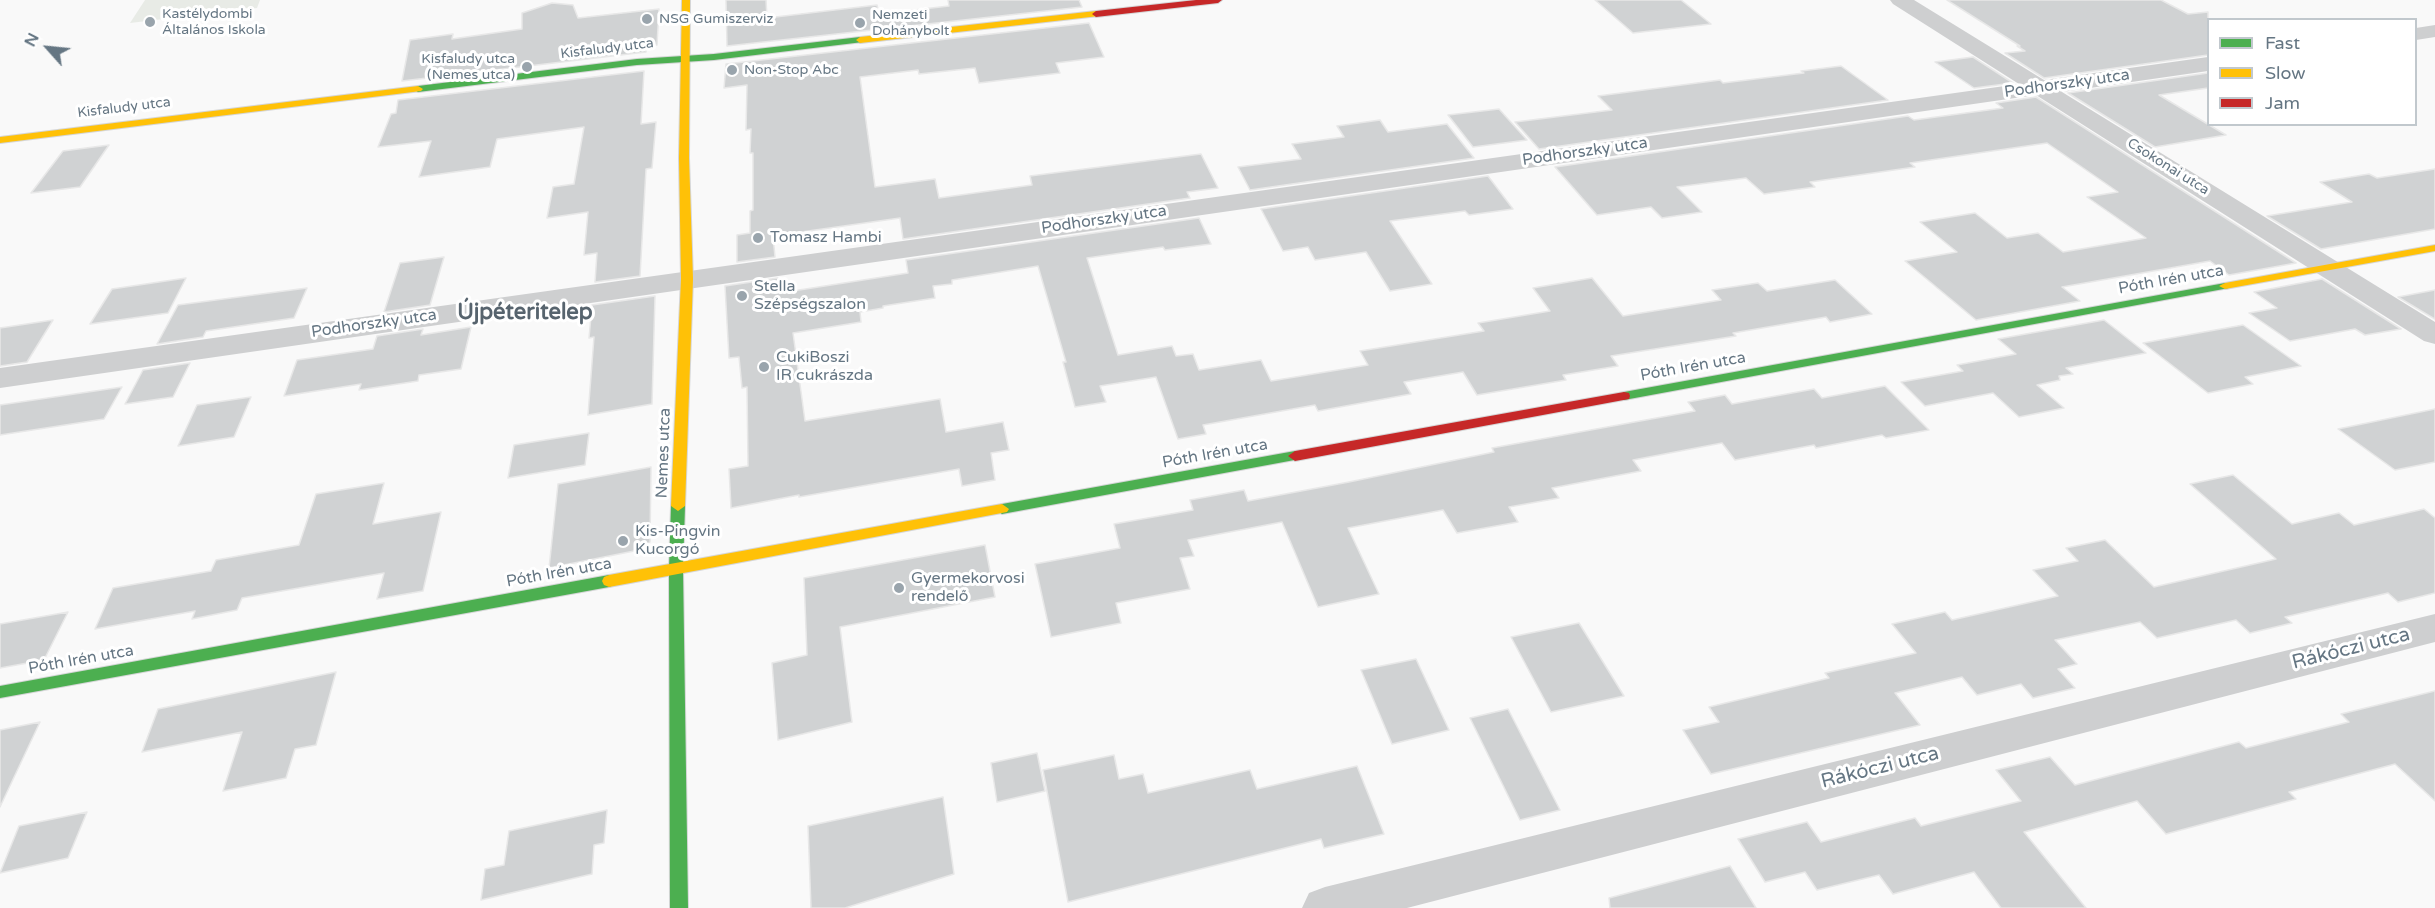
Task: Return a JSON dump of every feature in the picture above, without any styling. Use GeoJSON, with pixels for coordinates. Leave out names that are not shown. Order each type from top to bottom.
{"type":"FeatureCollection","features":[{"type":"Feature","properties":{"kind":"street","name":"Nemes utca"},"geometry":{"type":"LineString","coordinates":[[679,908],[676,569],[687,279],[684,158],[686,0]]}},
{"type":"Feature","properties":{"kind":"street","name":"Kisfaludy utca"},"geometry":{"type":"LineString","coordinates":[[0,140],[637,62],[714,57],[1218,0]]}},
{"type":"Feature","properties":{"kind":"street","name":"Csokonai utca"},"geometry":{"type":"LineString","coordinates":[[1900,0],[2435,335]]}},
{"type":"Feature","properties":{"kind":"street"},"geometry":{"type":"LineString","coordinates":[[2417,34],[2435,32]]}},
{"type":"Feature","properties":{"kind":"street","name":"Podhorszky utca"},"geometry":{"type":"LineString","coordinates":[[0,378],[2207,64]]}},
{"type":"Feature","properties":{"kind":"street","name":"Póth Irén utca"},"geometry":{"type":"LineString","coordinates":[[0,692],[2435,248]]}},
{"type":"Feature","properties":{"kind":"street","name":"Rákóczi utca"},"geometry":{"type":"LineString","coordinates":[[1325,908],[2435,628]]}},
{"type":"Feature","properties":{"kind":"shaded area"},"geometry":{"type":"Polygon","coordinates":[[[145,0],[260,0],[257,8],[130,23],[145,0]]]}},
{"type":"Feature","properties":{"kind":"building"},"geometry":{"type":"Polygon","coordinates":[[[726,0],[766,0],[767,18],[877,5],[879,14],[949,6],[948,0],[1079,0],[1082,7],[727,46],[726,0]]]}},
{"type":"Feature","properties":{"kind":"building"},"geometry":{"type":"Polygon","coordinates":[[[1595,0],[1681,0],[1711,24],[1633,33],[1595,0]]]}},
{"type":"Feature","properties":{"kind":"building"},"geometry":{"type":"Polygon","coordinates":[[[1947,0],[2161,0],[2188,14],[2208,12],[2207,55],[2044,78],[2005,53],[2025,51],[2017,46],[2020,46],[1947,0]]]}},
{"type":"Feature","properties":{"kind":"building"},"geometry":{"type":"Polygon","coordinates":[[[552,3],[573,5],[578,18],[659,9],[657,45],[646,46],[646,52],[402,81],[410,40],[453,34],[452,39],[522,29],[522,13],[552,3]]]}},
{"type":"Feature","properties":{"kind":"building"},"geometry":{"type":"Polygon","coordinates":[[[1089,23],[1104,57],[1056,63],[1060,73],[979,83],[975,68],[919,74],[918,70],[860,77],[875,187],[935,179],[939,198],[1032,185],[1030,176],[1201,154],[1218,188],[1187,192],[1190,198],[903,239],[900,218],[773,236],[775,257],[737,262],[737,235],[750,233],[750,211],[753,210],[753,153],[750,153],[751,129],[746,130],[747,85],[724,88],[726,64],[1089,23]]]}},
{"type":"Feature","properties":{"kind":"building"},"geometry":{"type":"Polygon","coordinates":[[[1973,57],[2013,83],[1974,88],[1935,62],[1973,57]]]}},
{"type":"Feature","properties":{"kind":"building"},"geometry":{"type":"Polygon","coordinates":[[[1841,66],[1888,100],[1539,149],[1515,122],[1612,110],[1598,96],[1720,80],[1723,83],[1804,73],[1801,71],[1841,66]]]}},
{"type":"Feature","properties":{"kind":"building"},"geometry":{"type":"Polygon","coordinates":[[[644,71],[641,124],[656,122],[652,168],[646,169],[640,276],[595,282],[597,253],[584,255],[588,212],[547,218],[553,187],[574,184],[584,127],[497,139],[490,167],[419,177],[431,141],[378,147],[391,114],[396,113],[398,100],[644,71]]]}},
{"type":"Feature","properties":{"kind":"building"},"geometry":{"type":"Polygon","coordinates":[[[2207,73],[2207,88],[2159,95],[2207,124],[2207,126],[2226,135],[2155,147],[2068,93],[2207,73]]]}},
{"type":"Feature","properties":{"kind":"building"},"geometry":{"type":"Polygon","coordinates":[[[2036,97],[2296,263],[2229,275],[2210,261],[2062,287],[2080,301],[1976,320],[1905,261],[1957,252],[1920,222],[1975,213],[2007,238],[2038,233],[2063,252],[2146,238],[2087,197],[2118,192],[2047,143],[1910,163],[1915,167],[1810,182],[1815,187],[1764,194],[1746,178],[1677,187],[1702,212],[1662,218],[1651,207],[1597,215],[1555,167],[1908,116],[1914,120],[2003,108],[1996,103],[2036,97]]]}},
{"type":"Feature","properties":{"kind":"building"},"geometry":{"type":"Polygon","coordinates":[[[1499,109],[1527,140],[1473,147],[1448,115],[1499,109]]]}},
{"type":"Feature","properties":{"kind":"building"},"geometry":{"type":"Polygon","coordinates":[[[1380,120],[1388,132],[1447,124],[1474,158],[1250,190],[1238,167],[1301,159],[1292,144],[1344,137],[1337,126],[1380,120]]]}},
{"type":"Feature","properties":{"kind":"building"},"geometry":{"type":"Polygon","coordinates":[[[109,145],[80,187],[31,193],[63,151],[109,145]]]}},
{"type":"Feature","properties":{"kind":"building"},"geometry":{"type":"Polygon","coordinates":[[[2435,169],[2435,229],[2321,249],[2267,216],[2352,202],[2320,182],[2369,174],[2377,178],[2435,169]]]}},
{"type":"Feature","properties":{"kind":"building"},"geometry":{"type":"Polygon","coordinates":[[[1488,176],[1513,209],[1469,215],[1465,211],[1390,221],[1432,284],[1390,291],[1366,252],[1315,260],[1308,247],[1283,251],[1261,209],[1488,176]]]}},
{"type":"Feature","properties":{"kind":"building"},"geometry":{"type":"Polygon","coordinates":[[[1199,218],[1211,244],[1165,250],[1163,247],[1087,258],[1118,355],[1172,346],[1176,356],[1193,354],[1199,370],[1261,360],[1271,381],[1368,365],[1360,351],[1484,331],[1478,323],[1550,311],[1533,288],[1592,278],[1623,316],[1721,300],[1712,290],[1758,283],[1767,291],[1835,280],[1872,314],[1830,322],[1826,317],[1733,333],[1736,336],[1611,356],[1618,366],[1563,375],[1566,380],[1477,395],[1463,372],[1404,382],[1411,394],[1318,411],[1315,405],[1203,425],[1206,434],[1178,439],[1156,377],[1100,386],[1106,402],[1075,407],[1063,362],[1066,362],[1038,266],[952,280],[952,284],[933,286],[935,298],[860,312],[861,322],[793,333],[805,421],[940,399],[946,432],[1003,422],[1009,450],[991,453],[995,480],[962,486],[959,469],[731,508],[729,469],[748,466],[747,387],[742,388],[739,357],[729,358],[725,286],[778,278],[780,293],[908,273],[906,260],[1199,218]]]}},
{"type":"Feature","properties":{"kind":"building"},"geometry":{"type":"Polygon","coordinates":[[[444,257],[430,305],[384,312],[400,263],[444,257]]]}},
{"type":"Feature","properties":{"kind":"building"},"geometry":{"type":"Polygon","coordinates":[[[186,278],[168,313],[90,324],[112,289],[186,278]]]}},
{"type":"Feature","properties":{"kind":"building"},"geometry":{"type":"Polygon","coordinates":[[[2322,279],[2401,329],[2365,335],[2355,329],[2290,341],[2249,313],[2277,308],[2254,292],[2322,279]]]}},
{"type":"Feature","properties":{"kind":"building"},"geometry":{"type":"Polygon","coordinates":[[[307,288],[294,318],[206,331],[203,337],[157,344],[178,305],[307,288]]]}},
{"type":"Feature","properties":{"kind":"building"},"geometry":{"type":"Polygon","coordinates":[[[2435,290],[2435,319],[2398,297],[2435,290]]]}},
{"type":"Feature","properties":{"kind":"building"},"geometry":{"type":"Polygon","coordinates":[[[655,296],[652,404],[588,415],[594,337],[589,338],[592,305],[655,296]]]}},
{"type":"Feature","properties":{"kind":"building"},"geometry":{"type":"Polygon","coordinates":[[[53,320],[27,362],[0,366],[0,328],[53,320]]]}},
{"type":"Feature","properties":{"kind":"building"},"geometry":{"type":"Polygon","coordinates":[[[2104,320],[2146,353],[2066,368],[2073,374],[2059,376],[2060,380],[2037,385],[2064,408],[2019,417],[1993,393],[1925,406],[1901,382],[1963,371],[1957,365],[2016,354],[1998,339],[2104,320]]]}},
{"type":"Feature","properties":{"kind":"building"},"geometry":{"type":"Polygon","coordinates":[[[2243,325],[2301,366],[2245,377],[2253,384],[2208,393],[2143,343],[2243,325]]]}},
{"type":"Feature","properties":{"kind":"building"},"geometry":{"type":"Polygon","coordinates":[[[471,327],[461,369],[419,375],[418,381],[359,390],[361,384],[284,396],[297,360],[373,349],[377,336],[423,329],[421,335],[471,327]]]}},
{"type":"Feature","properties":{"kind":"building"},"geometry":{"type":"Polygon","coordinates":[[[190,363],[173,397],[125,404],[143,370],[190,363]]]}},
{"type":"Feature","properties":{"kind":"building"},"geometry":{"type":"Polygon","coordinates":[[[1885,386],[1929,430],[1886,438],[1882,435],[1816,448],[1814,445],[1735,460],[1722,443],[1633,460],[1641,471],[1552,488],[1559,498],[1509,507],[1518,522],[1457,533],[1443,510],[1348,528],[1379,594],[1318,607],[1282,522],[1188,540],[1194,556],[1180,558],[1190,589],[1116,603],[1121,623],[1051,637],[1035,564],[1120,548],[1114,524],[1193,510],[1190,500],[1244,490],[1248,501],[1349,482],[1494,452],[1492,448],[1695,411],[1688,402],[1725,395],[1732,404],[1814,389],[1822,398],[1885,386]]]}},
{"type":"Feature","properties":{"kind":"building"},"geometry":{"type":"Polygon","coordinates":[[[122,387],[104,419],[0,435],[0,405],[122,387]]]}},
{"type":"Feature","properties":{"kind":"building"},"geometry":{"type":"Polygon","coordinates":[[[251,397],[234,437],[178,446],[197,405],[251,397]]]}},
{"type":"Feature","properties":{"kind":"building"},"geometry":{"type":"Polygon","coordinates":[[[2435,409],[2435,462],[2395,470],[2338,429],[2435,409]]]}},
{"type":"Feature","properties":{"kind":"building"},"geometry":{"type":"Polygon","coordinates":[[[589,433],[585,465],[508,478],[514,445],[589,433]]]}},
{"type":"Feature","properties":{"kind":"building"},"geometry":{"type":"Polygon","coordinates":[[[651,467],[650,542],[639,550],[549,568],[558,484],[651,467]]]}},
{"type":"Feature","properties":{"kind":"building"},"geometry":{"type":"Polygon","coordinates":[[[2233,475],[2292,524],[2339,513],[2354,525],[2424,509],[2435,518],[2435,593],[2398,602],[2388,593],[2285,617],[2292,623],[2250,633],[2236,620],[2157,638],[2140,622],[2055,640],[2077,664],[2058,669],[2075,688],[2033,698],[2021,684],[1977,695],[1962,677],[1895,693],[1920,725],[1711,774],[1683,730],[1719,722],[1709,707],[1829,678],[1825,673],[1916,653],[1892,624],[1945,612],[1952,620],[2058,596],[2033,570],[2078,561],[2066,548],[2105,540],[2154,587],[2276,559],[2190,484],[2233,475]]]}},
{"type":"Feature","properties":{"kind":"building"},"geometry":{"type":"Polygon","coordinates":[[[384,483],[373,524],[441,512],[423,591],[377,599],[384,573],[242,598],[237,610],[192,619],[195,611],[95,629],[113,588],[211,571],[216,560],[299,545],[316,494],[384,483]]]}},
{"type":"Feature","properties":{"kind":"building","name":"Gyermekorvosi rendelő"},"geometry":{"type":"Polygon","coordinates":[[[985,545],[995,597],[840,627],[852,722],[778,740],[772,663],[807,655],[804,578],[985,545]]]}},
{"type":"Feature","properties":{"kind":"building"},"geometry":{"type":"Polygon","coordinates":[[[68,612],[44,660],[0,668],[0,624],[68,612]]]}},
{"type":"Feature","properties":{"kind":"building"},"geometry":{"type":"Polygon","coordinates":[[[1579,623],[1624,696],[1551,712],[1511,637],[1579,623]]]}},
{"type":"Feature","properties":{"kind":"building"},"geometry":{"type":"Polygon","coordinates":[[[1416,659],[1449,730],[1392,744],[1361,670],[1416,659]]]}},
{"type":"Feature","properties":{"kind":"building"},"geometry":{"type":"Polygon","coordinates":[[[336,672],[316,745],[295,749],[286,778],[223,791],[242,732],[142,752],[158,709],[336,672]]]}},
{"type":"Feature","properties":{"kind":"building"},"geometry":{"type":"Polygon","coordinates":[[[2435,691],[2435,801],[2395,764],[2289,792],[2296,799],[2166,834],[2137,801],[2024,832],[2086,908],[2001,908],[1974,872],[1893,894],[1879,875],[1817,890],[1805,872],[1765,882],[1738,839],[1807,822],[1821,842],[1915,818],[1921,826],[2021,801],[1996,770],[2050,757],[2075,785],[2239,742],[2246,748],[2349,722],[2341,714],[2435,691]]]}},
{"type":"Feature","properties":{"kind":"building"},"geometry":{"type":"Polygon","coordinates":[[[1508,709],[1560,810],[1520,820],[1470,718],[1508,709]]]}},
{"type":"Feature","properties":{"kind":"building"},"geometry":{"type":"Polygon","coordinates":[[[40,722],[0,807],[0,730],[40,722]]]}},
{"type":"Feature","properties":{"kind":"building"},"geometry":{"type":"Polygon","coordinates":[[[1037,753],[1045,791],[997,802],[991,763],[1037,753]]]}},
{"type":"Feature","properties":{"kind":"building"},"geometry":{"type":"Polygon","coordinates":[[[1114,755],[1119,779],[1143,774],[1148,793],[1250,770],[1257,789],[1357,766],[1384,834],[1324,848],[1321,839],[1068,902],[1043,770],[1114,755]]]}},
{"type":"Feature","properties":{"kind":"building"},"geometry":{"type":"Polygon","coordinates":[[[943,797],[954,874],[845,908],[811,908],[808,826],[943,797]]]}},
{"type":"Feature","properties":{"kind":"building"},"geometry":{"type":"Polygon","coordinates":[[[607,810],[604,843],[594,845],[592,874],[481,900],[485,869],[504,865],[509,831],[607,810]]]}},
{"type":"Feature","properties":{"kind":"building"},"geometry":{"type":"Polygon","coordinates":[[[87,812],[68,858],[0,873],[19,826],[87,812]]]}},
{"type":"Feature","properties":{"kind":"building"},"geometry":{"type":"Polygon","coordinates":[[[1730,866],[1756,908],[1610,908],[1609,898],[1730,866]]]}},
{"type":"Feature","properties":{"kind":"traffic: fast"},"geometry":{"type":"LineString","coordinates":[[418,89],[637,62],[714,57],[860,40]]}},
{"type":"Feature","properties":{"kind":"traffic: fast"},"geometry":{"type":"LineString","coordinates":[[1624,396],[2225,286]]}},
{"type":"Feature","properties":{"kind":"traffic: fast"},"geometry":{"type":"LineString","coordinates":[[1002,509],[1295,456]]}},
{"type":"Feature","properties":{"kind":"traffic: fast"},"geometry":{"type":"LineString","coordinates":[[678,506],[676,569],[679,908]]}},
{"type":"Feature","properties":{"kind":"traffic: fast"},"geometry":{"type":"LineString","coordinates":[[0,692],[609,581]]}},
{"type":"Feature","properties":{"kind":"traffic: slow"},"geometry":{"type":"LineString","coordinates":[[678,506],[687,279],[684,158],[686,0]]}},
{"type":"Feature","properties":{"kind":"traffic: slow"},"geometry":{"type":"LineString","coordinates":[[860,40],[1096,14]]}},
{"type":"Feature","properties":{"kind":"traffic: slow"},"geometry":{"type":"LineString","coordinates":[[0,140],[418,89]]}},
{"type":"Feature","properties":{"kind":"traffic: slow"},"geometry":{"type":"LineString","coordinates":[[2225,286],[2435,248]]}},
{"type":"Feature","properties":{"kind":"traffic: slow"},"geometry":{"type":"LineString","coordinates":[[609,581],[1002,509]]}},
{"type":"Feature","properties":{"kind":"traffic: jam"},"geometry":{"type":"LineString","coordinates":[[1096,14],[1218,0]]}},
{"type":"Feature","properties":{"kind":"traffic: jam"},"geometry":{"type":"LineString","coordinates":[[1295,456],[1624,396]]}},
{"type":"Feature","properties":{"kind":"place","name":"NSG Gumiszerviz"},"geometry":{"type":"Point","coordinates":[647,19]}},
{"type":"Feature","properties":{"kind":"place","name":"Kastélydombi Általános Iskola"},"geometry":{"type":"Point","coordinates":[150,22]}},
{"type":"Feature","properties":{"kind":"place","name":"Nemzeti Dohánybolt"},"geometry":{"type":"Point","coordinates":[860,23]}},
{"type":"Feature","properties":{"kind":"place","name":"Kisfaludy utca (Nemes utca)"},"geometry":{"type":"Point","coordinates":[527,67]}},
{"type":"Feature","properties":{"kind":"place","name":"Non-Stop Abc"},"geometry":{"type":"Point","coordinates":[732,70]}},
{"type":"Feature","properties":{"kind":"place","name":"Tomasz Hambi"},"geometry":{"type":"Point","coordinates":[758,238]}},
{"type":"Feature","properties":{"kind":"place","name":"Stella Szépségszalon"},"geometry":{"type":"Point","coordinates":[742,296]}},
{"type":"Feature","properties":{"kind":"place","name":"CukiBoszi IR cukrászda"},"geometry":{"type":"Point","coordinates":[764,367]}},
{"type":"Feature","properties":{"kind":"place","name":"Kis-Pingvin Kucorgó"},"geometry":{"type":"Point","coordinates":[623,541]}},
{"type":"Feature","properties":{"kind":"place","name":"Gyermekorvosi rendelő"},"geometry":{"type":"Point","coordinates":[899,588]}},
{"type":"Feature","properties":{"kind":"district","name":"Újpéteritelep"},"geometry":{"type":"Point","coordinates":[525,313]}}]}
